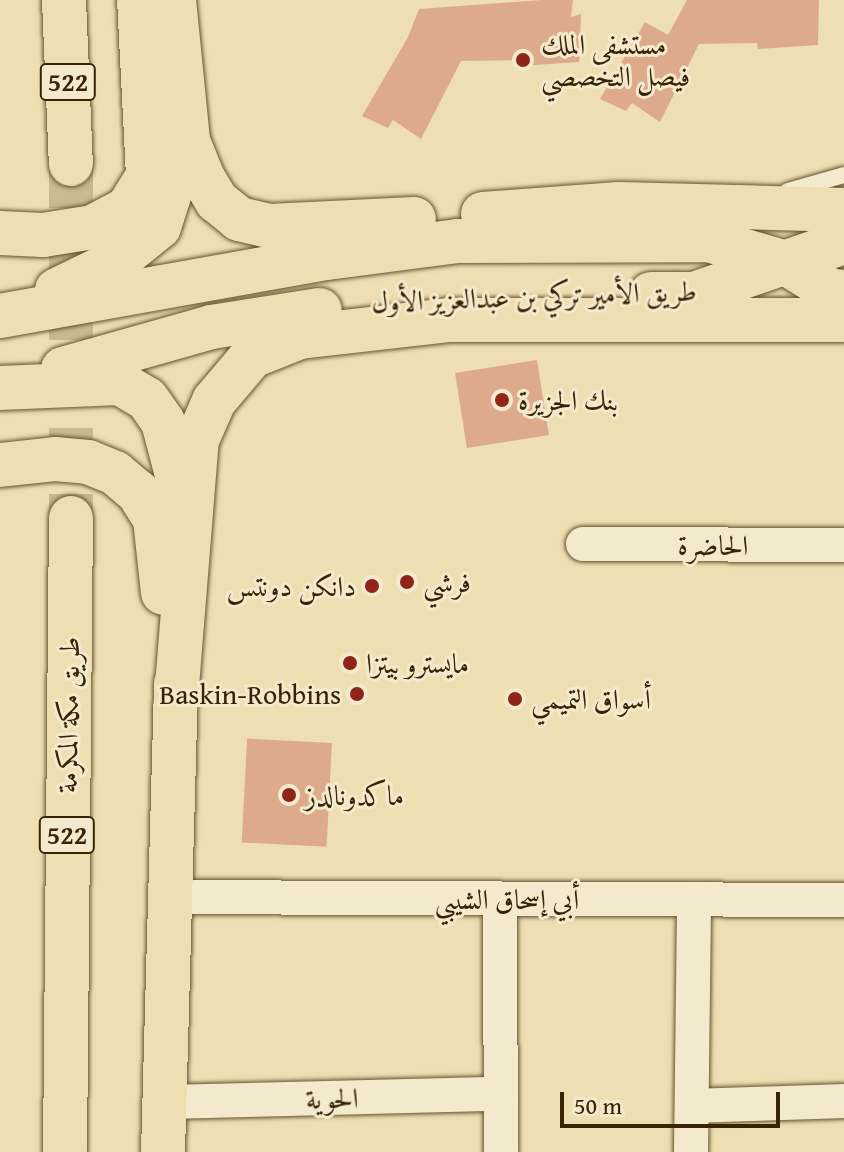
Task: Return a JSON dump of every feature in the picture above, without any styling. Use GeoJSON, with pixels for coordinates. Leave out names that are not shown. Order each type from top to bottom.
{"type":"FeatureCollection","features":[{"type":"Feature","properties":{"kind":"main road","name":"522"},"geometry":{"type":"LineString","coordinates":[[64,0],[71,164]]}},
{"type":"Feature","properties":{"kind":"main road"},"geometry":{"type":"LineString","coordinates":[[0,233],[43,235],[93,227],[128,208],[148,176],[139,0]]}},
{"type":"Feature","properties":{"kind":"main road"},"geometry":{"type":"LineString","coordinates":[[2,314],[117,261],[159,227],[175,177],[156,0]]}},
{"type":"Feature","properties":{"kind":"main road"},"geometry":{"type":"LineString","coordinates":[[174,0],[188,141],[203,178],[217,201],[239,219],[269,226],[339,224],[619,204],[844,210]]}},
{"type":"Feature","properties":{"kind":"main road","name":"طريق الأمير تركي بن عبدالعزيز الأول"},"geometry":{"type":"LineString","coordinates":[[2,314],[327,258],[458,241],[708,240],[786,263],[831,291],[844,292]]}},
{"type":"Feature","properties":{"kind":"main road","name":"طريق الأمير تركي بن عبدالعزيز الأول"},"geometry":{"type":"LineString","coordinates":[[1,387],[211,327],[406,296],[694,294],[844,242]]}},
{"type":"Feature","properties":{"kind":"main road"},"geometry":{"type":"LineString","coordinates":[[175,711],[197,440],[214,401],[252,356],[300,337],[450,320],[844,320]]}},
{"type":"Feature","properties":{"kind":"main road"},"geometry":{"type":"LineString","coordinates":[[1,387],[120,383],[147,399],[163,422],[177,475],[175,711],[163,1152]]}},
{"type":"Feature","properties":{"kind":"main road"},"geometry":{"type":"LineString","coordinates":[[0,465],[29,459],[88,462],[115,473],[138,492],[155,519],[175,711]]}},
{"type":"Feature","properties":{"kind":"main road","name":"طريق مكة المكرمة"},"geometry":{"type":"LineString","coordinates":[[65,1152],[71,518]]}},
{"type":"Feature","properties":{"kind":"street","name":"الحاضرة"},"geometry":{"type":"LineString","coordinates":[[583,544],[844,545]]}},
{"type":"Feature","properties":{"kind":"street","name":"أبي إسحاق الشيبي"},"geometry":{"type":"LineString","coordinates":[[170,897],[844,900]]}},
{"type":"Feature","properties":{"kind":"street"},"geometry":{"type":"LineString","coordinates":[[500,899],[501,1152]]}},
{"type":"Feature","properties":{"kind":"street"},"geometry":{"type":"LineString","coordinates":[[691,1152],[694,899]]}},
{"type":"Feature","properties":{"kind":"street","name":"الحوية"},"geometry":{"type":"LineString","coordinates":[[164,1102],[501,1094]]}},
{"type":"Feature","properties":{"kind":"street"},"geometry":{"type":"LineString","coordinates":[[692,1106],[844,1101]]}},
{"type":"Feature","properties":{"kind":"lane"},"geometry":{"type":"LineString","coordinates":[[619,204],[703,191],[794,191],[844,175]]}},
{"type":"Feature","properties":{"kind":"building"},"geometry":{"type":"Polygon","coordinates":[[[573,0],[571,17],[581,14],[579,62],[520,66],[519,60],[461,61],[421,139],[393,120],[388,128],[362,116],[408,37],[419,9],[573,0]]]}},
{"type":"Feature","properties":{"kind":"building"},"geometry":{"type":"Polygon","coordinates":[[[687,0],[819,0],[818,45],[758,49],[757,43],[699,44],[660,122],[632,103],[626,111],[600,99],[645,22],[668,35],[687,0]]]}},
{"type":"Feature","properties":{"kind":"building","name":"بنك الجزيرة"},"geometry":{"type":"Polygon","coordinates":[[[537,360],[549,435],[467,448],[455,373],[537,360]]]}},
{"type":"Feature","properties":{"kind":"building","name":"ماكدونالدز"},"geometry":{"type":"Polygon","coordinates":[[[247,739],[332,743],[327,847],[242,842],[247,739]]]}},
{"type":"Feature","properties":{"kind":"tunnel"},"geometry":{"type":"LineString","coordinates":[[71,164],[71,518]]}},
{"type":"Feature","properties":{"kind":"place","name":"مستشفى الملك فيصل التخصصي"},"geometry":{"type":"Point","coordinates":[523,60]}},
{"type":"Feature","properties":{"kind":"place","name":"بنك الجزيرة"},"geometry":{"type":"Point","coordinates":[502,400]}},
{"type":"Feature","properties":{"kind":"place","name":"فرشي"},"geometry":{"type":"Point","coordinates":[407,582]}},
{"type":"Feature","properties":{"kind":"place","name":"دانكن دونتس"},"geometry":{"type":"Point","coordinates":[372,586]}},
{"type":"Feature","properties":{"kind":"place","name":"مايسترو بيتزا"},"geometry":{"type":"Point","coordinates":[350,663]}},
{"type":"Feature","properties":{"kind":"place","name":"Baskin-Robbins"},"geometry":{"type":"Point","coordinates":[357,694]}},
{"type":"Feature","properties":{"kind":"place","name":"أسواق التميمي"},"geometry":{"type":"Point","coordinates":[515,699]}},
{"type":"Feature","properties":{"kind":"place","name":"ماكدونالدز"},"geometry":{"type":"Point","coordinates":[289,795]}}]}
